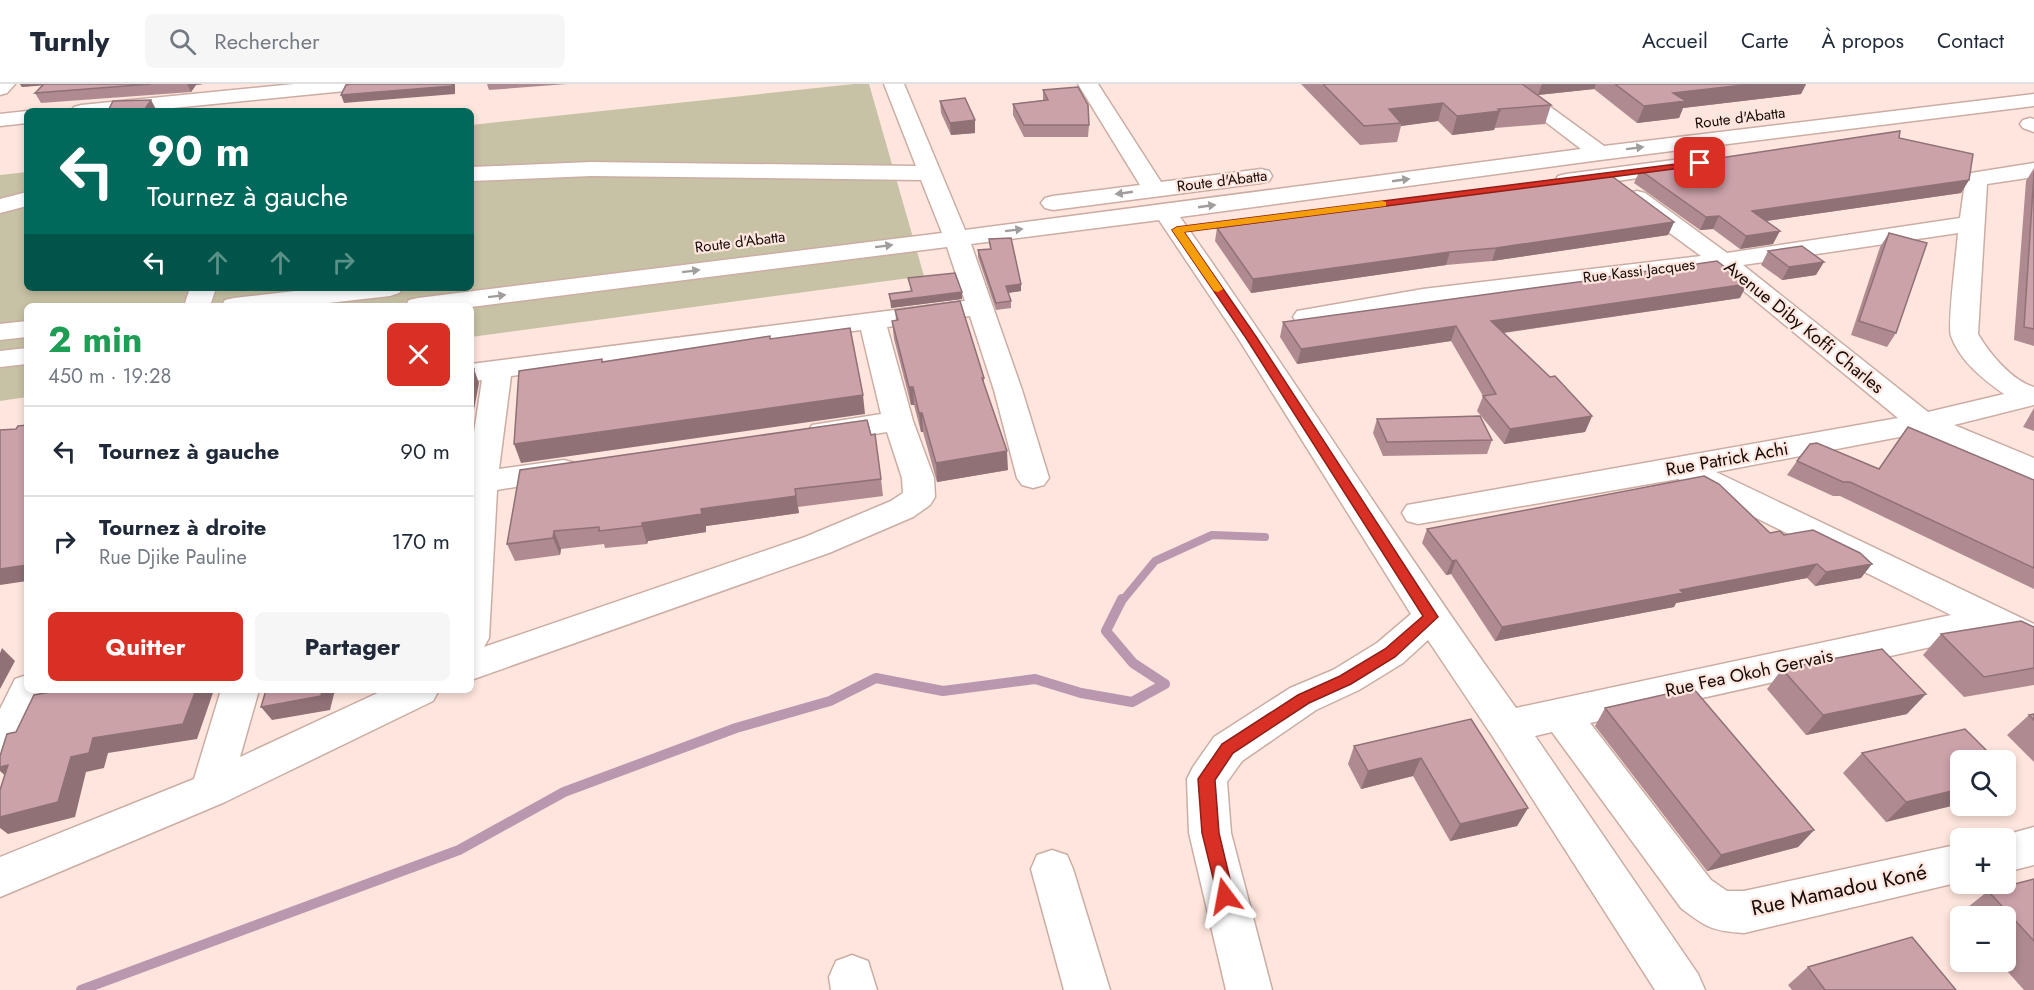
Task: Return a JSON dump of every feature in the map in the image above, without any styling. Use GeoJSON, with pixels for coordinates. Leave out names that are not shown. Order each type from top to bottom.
{"type":"FeatureCollection","features":[{"type":"Feature","properties":{"kind":"street"},"geometry":{"type":"LineString","coordinates":[[0,89],[5,84]]}},
{"type":"Feature","properties":{"kind":"street"},"geometry":{"type":"LineString","coordinates":[[127,106],[142,84]]}},
{"type":"Feature","properties":{"kind":"street"},"geometry":{"type":"LineString","coordinates":[[109,108],[257,89],[355,84]]}},
{"type":"Feature","properties":{"kind":"street"},"geometry":{"type":"LineString","coordinates":[[894,84],[930,173],[943,224],[978,307],[1008,390],[1033,478]]}},
{"type":"Feature","properties":{"kind":"street","name":"Avenue Diby Koffi Charles"},"geometry":{"type":"LineString","coordinates":[[1506,84],[1584,152],[1923,423],[2034,470]]}},
{"type":"Feature","properties":{"kind":"street","name":"Route d'Abatta"},"geometry":{"type":"LineString","coordinates":[[1334,167],[1584,152],[1972,88],[2015,84]]}},
{"type":"Feature","properties":{"kind":"street"},"geometry":{"type":"LineString","coordinates":[[1095,85],[1165,210],[1257,347],[1431,617],[1507,726],[1682,990]]}},
{"type":"Feature","properties":{"kind":"street"},"geometry":{"type":"LineString","coordinates":[[1972,88],[2000,104]]}},
{"type":"Feature","properties":{"kind":"street"},"geometry":{"type":"LineString","coordinates":[[1165,210],[1584,152],[2034,99]]}},
{"type":"Feature","properties":{"kind":"street"},"geometry":{"type":"LineString","coordinates":[[0,120],[24,117]]}},
{"type":"Feature","properties":{"kind":"street"},"geometry":{"type":"LineString","coordinates":[[1546,183],[1584,152],[1700,163]]}},
{"type":"Feature","properties":{"kind":"street"},"geometry":{"type":"LineString","coordinates":[[474,174],[591,168],[801,173],[930,173]]}},
{"type":"Feature","properties":{"kind":"street"},"geometry":{"type":"LineString","coordinates":[[2030,397],[1991,371],[1976,355],[1964,334],[1971,224],[1979,178],[2034,170]]}},
{"type":"Feature","properties":{"kind":"street","name":"Route d'Abatta"},"geometry":{"type":"LineString","coordinates":[[1031,206],[1165,210],[1278,174]]}},
{"type":"Feature","properties":{"kind":"street"},"geometry":{"type":"LineString","coordinates":[[943,224],[1165,210],[1439,197]]}},
{"type":"Feature","properties":{"kind":"street"},"geometry":{"type":"LineString","coordinates":[[0,206],[24,200]]}},
{"type":"Feature","properties":{"kind":"street","name":"Route d'Abatta"},"geometry":{"type":"LineString","coordinates":[[437,303],[943,224],[971,213]]}},
{"type":"Feature","properties":{"kind":"street","name":"Rue Kassi Jacques"},"geometry":{"type":"LineString","coordinates":[[1306,317],[1423,297],[1722,261],[1971,224]]}},
{"type":"Feature","properties":{"kind":"street"},"geometry":{"type":"LineString","coordinates":[[260,303],[364,291]]}},
{"type":"Feature","properties":{"kind":"street"},"geometry":{"type":"LineString","coordinates":[[474,599],[483,482],[485,372],[978,307]]}},
{"type":"Feature","properties":{"kind":"street"},"geometry":{"type":"LineString","coordinates":[[474,665],[817,545],[902,509],[920,497],[918,478],[898,421],[872,321]]}},
{"type":"Feature","properties":{"kind":"street"},"geometry":{"type":"LineString","coordinates":[[0,332],[24,329]]}},
{"type":"Feature","properties":{"kind":"street"},"geometry":{"type":"LineString","coordinates":[[0,359],[24,356]]}},
{"type":"Feature","properties":{"kind":"street","name":"Rue Patrick Achi"},"geometry":{"type":"LineString","coordinates":[[1418,513],[1682,468],[1923,423],[2030,397]]}},
{"type":"Feature","properties":{"kind":"street"},"geometry":{"type":"LineString","coordinates":[[795,436],[898,421]]}},
{"type":"Feature","properties":{"kind":"street"},"geometry":{"type":"LineString","coordinates":[[483,482],[586,466]]}},
{"type":"Feature","properties":{"kind":"street"},"geometry":{"type":"LineString","coordinates":[[1682,468],[2034,640]]}},
{"type":"Feature","properties":{"kind":"street"},"geometry":{"type":"LineString","coordinates":[[1249,990],[1210,833],[1206,779],[1228,748],[1303,699],[1346,680],[1390,653],[1431,617]]}},
{"type":"Feature","properties":{"kind":"street","name":"Rue Fea Okoh Gervais"},"geometry":{"type":"LineString","coordinates":[[1507,726],[1990,620]]}},
{"type":"Feature","properties":{"kind":"street"},"geometry":{"type":"LineString","coordinates":[[0,748],[27,693]]}},
{"type":"Feature","properties":{"kind":"street"},"geometry":{"type":"LineString","coordinates":[[211,790],[239,693]]}},
{"type":"Feature","properties":{"kind":"street"},"geometry":{"type":"LineString","coordinates":[[0,877],[211,790],[414,693]]}},
{"type":"Feature","properties":{"kind":"street","name":"Rue Mamadou Koné"},"geometry":{"type":"LineString","coordinates":[[1560,714],[1696,894],[1720,911],[1744,912],[1950,865]]}},
{"type":"Feature","properties":{"kind":"street"},"geometry":{"type":"LineString","coordinates":[[2016,850],[2034,846]]}},
{"type":"Feature","properties":{"kind":"street"},"geometry":{"type":"LineString","coordinates":[[1052,869],[1087,990]]}},
{"type":"Feature","properties":{"kind":"shaded area"},"geometry":{"type":"Polygon","coordinates":[[[869,84],[924,276],[474,337],[474,303],[24,303],[24,397],[0,401],[0,175],[24,172],[24,291],[474,291],[474,125],[869,84]]]}},
{"type":"Feature","properties":{"kind":"building"},"geometry":{"type":"Polygon","coordinates":[[[44,84],[151,84],[35,93],[44,84]]]}},
{"type":"Feature","properties":{"kind":"building"},"geometry":{"type":"Polygon","coordinates":[[[452,84],[452,86],[341,95],[346,85],[452,84]]]}},
{"type":"Feature","properties":{"kind":"building"},"geometry":{"type":"Polygon","coordinates":[[[1323,84],[1522,84],[1551,105],[1498,109],[1500,111],[1457,116],[1443,103],[1389,109],[1401,123],[1364,126],[1323,84]]]}},
{"type":"Feature","properties":{"kind":"building"},"geometry":{"type":"Polygon","coordinates":[[[1615,84],[1752,84],[1673,93],[1686,101],[1644,106],[1615,84]]]}},
{"type":"Feature","properties":{"kind":"building"},"geometry":{"type":"Polygon","coordinates":[[[1078,87],[1088,105],[1089,125],[1024,125],[1013,104],[1048,100],[1043,90],[1078,87]]]}},
{"type":"Feature","properties":{"kind":"building"},"geometry":{"type":"Polygon","coordinates":[[[965,98],[975,120],[950,123],[940,101],[965,98]]]}},
{"type":"Feature","properties":{"kind":"building"},"geometry":{"type":"Polygon","coordinates":[[[151,100],[146,108],[110,108],[113,101],[151,100]]]}},
{"type":"Feature","properties":{"kind":"building"},"geometry":{"type":"Polygon","coordinates":[[[1900,131],[1899,138],[1973,154],[1969,180],[1752,211],[1780,231],[1746,236],[1719,216],[1706,217],[1640,170],[1900,131]]]}},
{"type":"Feature","properties":{"kind":"building"},"geometry":{"type":"Polygon","coordinates":[[[2034,173],[2034,329],[2024,327],[2034,173]]]}},
{"type":"Feature","properties":{"kind":"building"},"geometry":{"type":"Polygon","coordinates":[[[1609,174],[1674,222],[1496,248],[1450,252],[1253,279],[1217,228],[1609,174]]]}},
{"type":"Feature","properties":{"kind":"building"},"geometry":{"type":"Polygon","coordinates":[[[1889,233],[1927,243],[1896,333],[1859,321],[1889,233]]]}},
{"type":"Feature","properties":{"kind":"building"},"geometry":{"type":"Polygon","coordinates":[[[1011,238],[1021,284],[1006,286],[1011,301],[996,303],[978,250],[991,249],[989,239],[1011,238]]]}},
{"type":"Feature","properties":{"kind":"building"},"geometry":{"type":"Polygon","coordinates":[[[1802,246],[1824,262],[1789,267],[1768,251],[1802,246]]]}},
{"type":"Feature","properties":{"kind":"building"},"geometry":{"type":"Polygon","coordinates":[[[1717,261],[1747,284],[1491,321],[1550,377],[1555,376],[1592,416],[1510,429],[1483,396],[1496,394],[1456,326],[1301,349],[1283,322],[1593,280],[1717,261]]]}},
{"type":"Feature","properties":{"kind":"building"},"geometry":{"type":"Polygon","coordinates":[[[955,273],[962,292],[891,301],[889,294],[912,291],[908,278],[955,273]]]}},
{"type":"Feature","properties":{"kind":"building"},"geometry":{"type":"Polygon","coordinates":[[[960,301],[984,378],[982,378],[1007,451],[936,463],[913,387],[909,387],[892,321],[898,320],[895,310],[960,301]]]}},
{"type":"Feature","properties":{"kind":"building"},"geometry":{"type":"Polygon","coordinates":[[[850,328],[863,395],[514,444],[519,371],[602,359],[602,362],[770,336],[770,339],[850,328]]]}},
{"type":"Feature","properties":{"kind":"building"},"geometry":{"type":"Polygon","coordinates":[[[1480,416],[1492,440],[1387,442],[1377,419],[1480,416]]]}},
{"type":"Feature","properties":{"kind":"building"},"geometry":{"type":"Polygon","coordinates":[[[867,420],[871,435],[875,434],[881,479],[795,489],[796,496],[701,509],[702,514],[642,523],[642,526],[599,531],[599,527],[554,531],[553,538],[507,544],[520,470],[867,420]]]}},
{"type":"Feature","properties":{"kind":"building"},"geometry":{"type":"Polygon","coordinates":[[[24,425],[24,565],[0,569],[0,430],[16,429],[18,426],[24,425]]]}},
{"type":"Feature","properties":{"kind":"building"},"geometry":{"type":"Polygon","coordinates":[[[1908,427],[2034,480],[2034,568],[1850,482],[1843,482],[1797,461],[1810,444],[1817,443],[1879,469],[1908,427]]]}},
{"type":"Feature","properties":{"kind":"building"},"geometry":{"type":"Polygon","coordinates":[[[1704,476],[1719,484],[1770,533],[1780,531],[1784,535],[1813,530],[1860,553],[1872,564],[1826,572],[1817,564],[1680,590],[1683,593],[1502,627],[1456,560],[1452,561],[1427,529],[1704,476]]]}},
{"type":"Feature","properties":{"kind":"building"},"geometry":{"type":"Polygon","coordinates":[[[2021,621],[2034,627],[2034,668],[1984,677],[1941,634],[2021,621]]]}},
{"type":"Feature","properties":{"kind":"building"},"geometry":{"type":"Polygon","coordinates":[[[1882,649],[1926,694],[1823,715],[1782,669],[1882,649]]]}},
{"type":"Feature","properties":{"kind":"building"},"geometry":{"type":"Polygon","coordinates":[[[1693,688],[1814,830],[1721,855],[1605,708],[1693,688]]]}},
{"type":"Feature","properties":{"kind":"building"},"geometry":{"type":"Polygon","coordinates":[[[44,693],[195,693],[183,724],[93,738],[89,753],[71,757],[58,802],[0,817],[0,790],[8,765],[0,767],[0,756],[7,734],[16,732],[34,695],[44,693]]]}},
{"type":"Feature","properties":{"kind":"building"},"geometry":{"type":"Polygon","coordinates":[[[265,693],[322,693],[321,696],[261,707],[265,693]]]}},
{"type":"Feature","properties":{"kind":"building"},"geometry":{"type":"Polygon","coordinates":[[[1471,719],[1528,808],[1460,824],[1421,758],[1368,771],[1354,746],[1471,719]]]}},
{"type":"Feature","properties":{"kind":"building"},"geometry":{"type":"Polygon","coordinates":[[[1965,729],[1986,750],[1950,750],[1950,791],[1906,802],[1862,753],[1965,729]]]}},
{"type":"Feature","properties":{"kind":"building"},"geometry":{"type":"Polygon","coordinates":[[[2034,879],[2034,941],[2016,921],[2016,906],[2002,906],[1991,894],[2016,894],[2016,884],[2034,879]]]}},
{"type":"Feature","properties":{"kind":"building"},"geometry":{"type":"Polygon","coordinates":[[[1912,937],[1956,990],[1825,990],[1808,967],[1912,937]]]}},
{"type":"Feature","properties":{"kind":"waterway"},"geometry":{"type":"LineString","coordinates":[[1122,601],[1155,561],[1212,535],[1265,537]]}},
{"type":"Feature","properties":{"kind":"waterway"},"geometry":{"type":"LineString","coordinates":[[81,990],[459,850],[564,792],[736,728],[830,701],[876,678],[943,691],[1035,679],[1081,693],[1132,702],[1165,684],[1133,663],[1106,631],[1122,599]]}},
{"type":"Feature","properties":{"kind":"slow traffic"},"geometry":{"type":"LineString","coordinates":[[1218,289],[1177,230],[1382,204]]}},
{"type":"Feature","properties":{"kind":"route"},"geometry":{"type":"LineString","coordinates":[[1225,896],[1210,833],[1206,779],[1228,748],[1303,699],[1346,680],[1390,653],[1431,617],[1251,338],[1177,230],[1700,163]]}}]}
